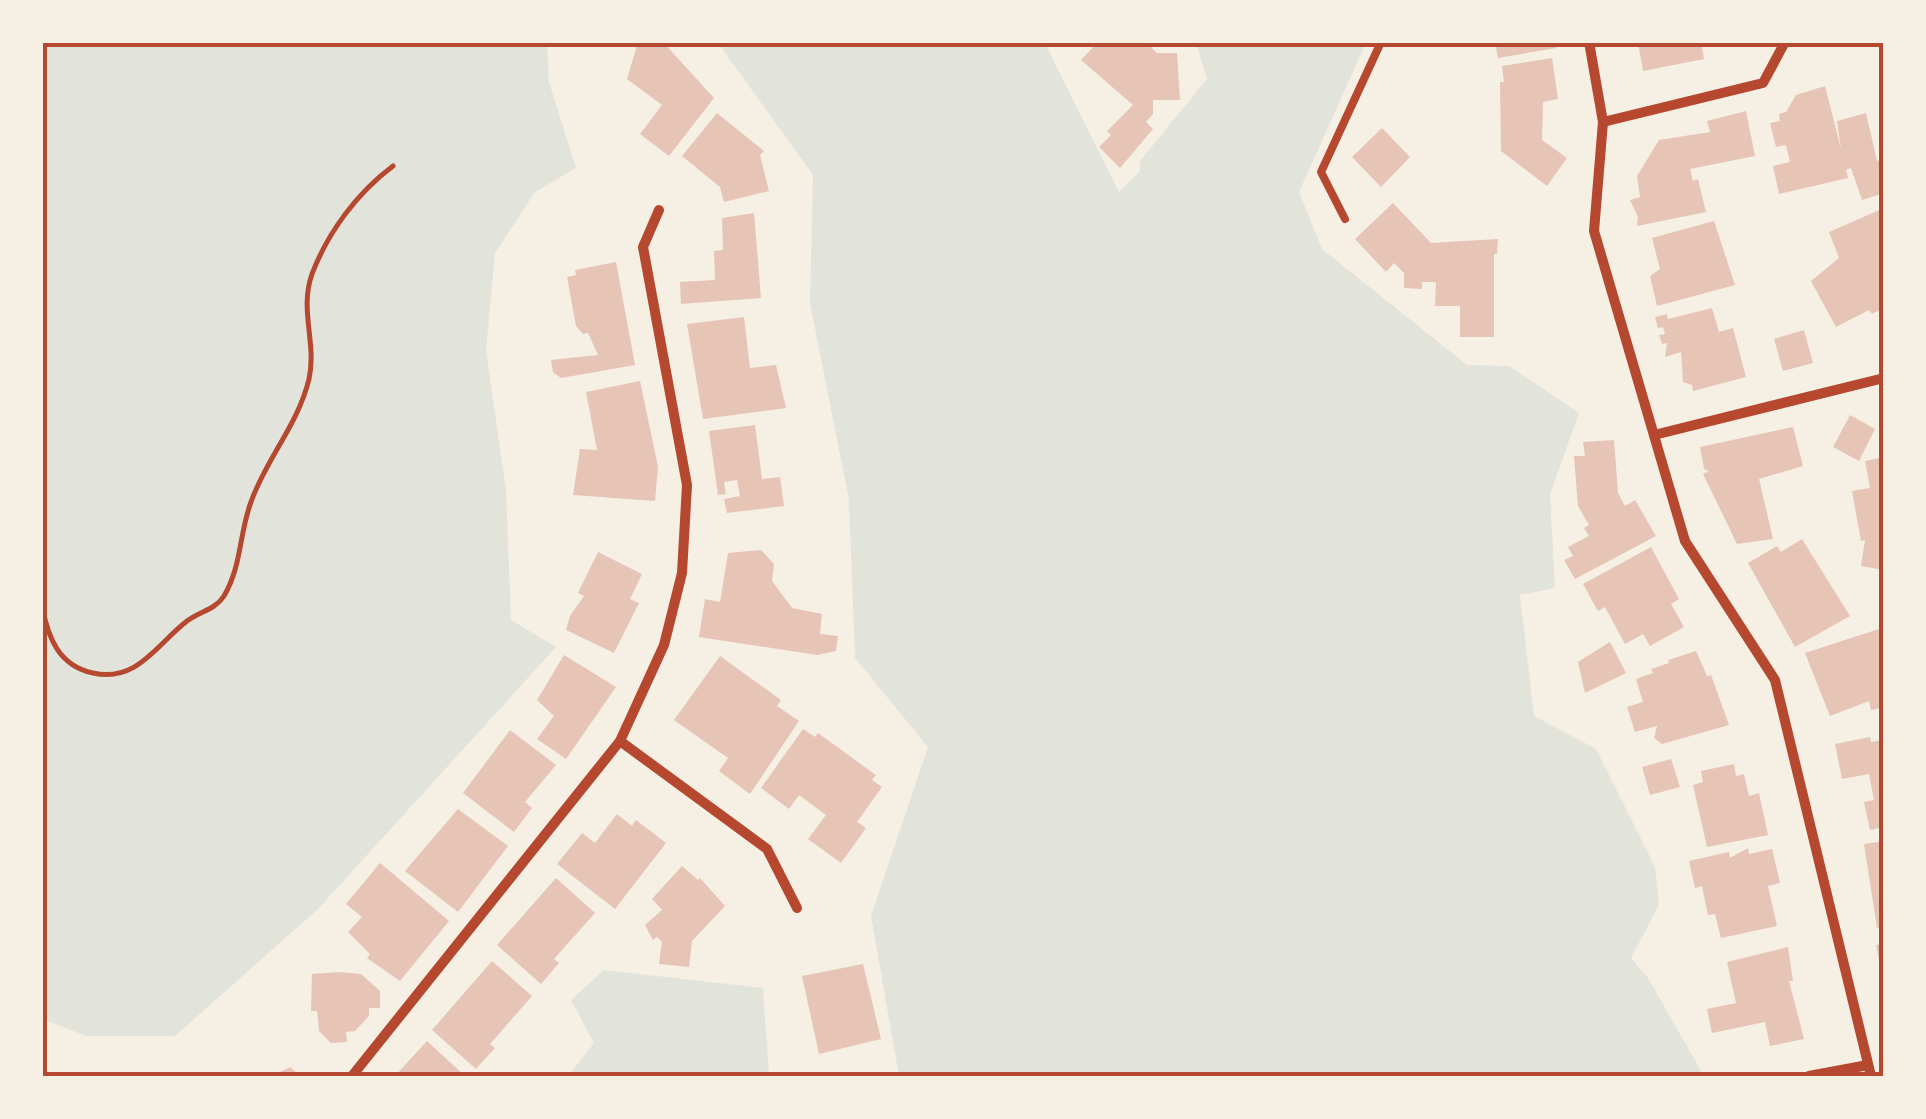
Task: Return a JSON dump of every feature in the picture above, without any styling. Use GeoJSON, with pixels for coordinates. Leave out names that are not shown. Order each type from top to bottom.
{"type":"FeatureCollection","features":[{"type":"Feature","properties":{"kind":"street"},"geometry":{"type":"LineString","coordinates":[[1589,42],[1603,122],[1594,232],[1685,541],[1775,680],[1870,1071],[1809,1076]]}},
{"type":"Feature","properties":{"kind":"street"},"geometry":{"type":"LineString","coordinates":[[1603,122],[1763,83],[1784,42]]}},
{"type":"Feature","properties":{"kind":"street"},"geometry":{"type":"LineString","coordinates":[[352,1076],[620,742],[664,645],[682,573],[687,485],[643,247],[659,210]]}},
{"type":"Feature","properties":{"kind":"street"},"geometry":{"type":"LineString","coordinates":[[1654,436],[1884,378]]}},
{"type":"Feature","properties":{"kind":"street"},"geometry":{"type":"LineString","coordinates":[[620,742],[768,849],[797,908]]}},
{"type":"Feature","properties":{"kind":"lane"},"geometry":{"type":"LineString","coordinates":[[1346,219],[1321,172],[1381,42]]}},
{"type":"Feature","properties":{"kind":"path"},"geometry":{"type":"LineString","coordinates":[[42,606],[46,630],[60,656],[98,675],[125,673],[148,660],[172,633],[196,614],[214,608],[222,598],[240,564],[249,506],[282,448],[308,383],[312,348],[306,304],[312,276],[359,195],[393,166]]}},
{"type":"Feature","properties":{"kind":"shaded area"},"geometry":{"type":"Polygon","coordinates":[[[42,43],[547,43],[549,82],[576,168],[535,192],[495,253],[486,351],[506,491],[511,620],[556,647],[318,909],[175,1036],[86,1036],[43,1019],[42,43]]]}},
{"type":"Feature","properties":{"kind":"shaded area"},"geometry":{"type":"Polygon","coordinates":[[[718,43],[1045,43],[1119,192],[1140,171],[1140,161],[1207,79],[1196,43],[1366,43],[1299,192],[1322,249],[1467,365],[1509,366],[1579,413],[1550,494],[1555,588],[1520,595],[1534,716],[1596,749],[1655,867],[1659,905],[1631,958],[1648,978],[1704,1076],[899,1076],[871,916],[928,747],[855,658],[849,500],[810,303],[813,175],[718,43]]]}},
{"type":"Feature","properties":{"kind":"shaded area"},"geometry":{"type":"Polygon","coordinates":[[[604,970],[763,988],[769,1076],[568,1076],[594,1043],[571,1000],[604,970]]]}},
{"type":"Feature","properties":{"kind":"building"},"geometry":{"type":"Polygon","coordinates":[[[638,42],[663,42],[714,98],[669,156],[640,134],[662,105],[627,79],[638,42]]]}},
{"type":"Feature","properties":{"kind":"building"},"geometry":{"type":"Polygon","coordinates":[[[1098,42],[1146,42],[1157,53],[1177,53],[1180,100],[1153,100],[1153,114],[1146,122],[1153,129],[1120,168],[1099,147],[1111,135],[1107,131],[1133,105],[1081,60],[1098,42]]]}},
{"type":"Feature","properties":{"kind":"building"},"geometry":{"type":"Polygon","coordinates":[[[1495,42],[1555,42],[1556,48],[1498,58],[1495,42]]]}},
{"type":"Feature","properties":{"kind":"building"},"geometry":{"type":"Polygon","coordinates":[[[1638,42],[1701,42],[1704,59],[1643,71],[1638,42]]]}},
{"type":"Feature","properties":{"kind":"building"},"geometry":{"type":"Polygon","coordinates":[[[1552,58],[1558,99],[1543,102],[1542,140],[1567,158],[1547,186],[1501,151],[1500,82],[1504,82],[1502,66],[1552,58]]]}},
{"type":"Feature","properties":{"kind":"building"},"geometry":{"type":"Polygon","coordinates":[[[1825,86],[1841,149],[1837,121],[1866,113],[1877,161],[1884,159],[1884,193],[1862,200],[1851,168],[1846,170],[1848,178],[1779,194],[1773,166],[1790,162],[1786,145],[1776,147],[1770,123],[1780,121],[1779,114],[1786,112],[1796,95],[1825,86]]]}},
{"type":"Feature","properties":{"kind":"building"},"geometry":{"type":"Polygon","coordinates":[[[1746,111],[1755,156],[1690,169],[1693,181],[1698,179],[1706,212],[1637,226],[1638,217],[1630,200],[1640,197],[1637,176],[1659,140],[1710,132],[1707,121],[1746,111]]]}},
{"type":"Feature","properties":{"kind":"building"},"geometry":{"type":"Polygon","coordinates":[[[717,113],[764,151],[760,155],[769,191],[724,202],[720,187],[682,156],[717,113]]]}},
{"type":"Feature","properties":{"kind":"building"},"geometry":{"type":"Polygon","coordinates":[[[1382,128],[1410,157],[1381,187],[1352,157],[1382,128]]]}},
{"type":"Feature","properties":{"kind":"building"},"geometry":{"type":"Polygon","coordinates":[[[1393,203],[1431,243],[1498,239],[1494,254],[1494,337],[1460,337],[1460,306],[1435,306],[1436,282],[1422,282],[1422,289],[1404,288],[1404,273],[1394,263],[1386,272],[1355,239],[1393,203]]]}},
{"type":"Feature","properties":{"kind":"building"},"geometry":{"type":"Polygon","coordinates":[[[1884,208],[1880,251],[1884,308],[1872,314],[1869,310],[1836,327],[1811,281],[1839,258],[1829,232],[1884,208]]]}},
{"type":"Feature","properties":{"kind":"building"},"geometry":{"type":"Polygon","coordinates":[[[754,213],[761,298],[681,304],[680,282],[715,280],[714,251],[723,250],[722,218],[754,213]]]}},
{"type":"Feature","properties":{"kind":"building"},"geometry":{"type":"Polygon","coordinates":[[[1714,221],[1735,285],[1657,306],[1650,276],[1660,269],[1652,238],[1714,221]]]}},
{"type":"Feature","properties":{"kind":"building"},"geometry":{"type":"Polygon","coordinates":[[[616,262],[635,365],[561,378],[553,372],[551,360],[598,355],[588,333],[583,334],[576,326],[567,277],[576,275],[575,270],[616,262]]]}},
{"type":"Feature","properties":{"kind":"building"},"geometry":{"type":"Polygon","coordinates":[[[1712,308],[1719,332],[1733,328],[1746,377],[1693,391],[1692,385],[1683,382],[1681,352],[1665,357],[1667,343],[1662,344],[1659,335],[1665,334],[1655,317],[1667,314],[1668,319],[1712,308]]]}},
{"type":"Feature","properties":{"kind":"building"},"geometry":{"type":"Polygon","coordinates":[[[744,317],[750,368],[776,365],[786,408],[703,419],[687,324],[744,317]]]}},
{"type":"Feature","properties":{"kind":"building"},"geometry":{"type":"Polygon","coordinates":[[[1804,330],[1813,363],[1783,371],[1774,339],[1804,330]]]}},
{"type":"Feature","properties":{"kind":"building"},"geometry":{"type":"Polygon","coordinates":[[[640,381],[658,467],[655,501],[573,495],[580,449],[597,450],[586,392],[640,381]]]}},
{"type":"Feature","properties":{"kind":"building"},"geometry":{"type":"Polygon","coordinates":[[[1850,415],[1875,429],[1859,461],[1833,447],[1850,415]]]}},
{"type":"Feature","properties":{"kind":"building"},"geometry":{"type":"Polygon","coordinates":[[[755,425],[762,479],[780,477],[784,506],[727,513],[724,499],[740,496],[737,480],[724,482],[726,494],[718,495],[709,431],[755,425]]]}},
{"type":"Feature","properties":{"kind":"building"},"geometry":{"type":"Polygon","coordinates":[[[1793,427],[1803,466],[1759,479],[1773,539],[1737,544],[1703,474],[1709,471],[1704,469],[1700,447],[1793,427]]]}},
{"type":"Feature","properties":{"kind":"building"},"geometry":{"type":"Polygon","coordinates":[[[1614,440],[1618,493],[1625,506],[1635,500],[1656,536],[1575,579],[1564,560],[1573,556],[1568,547],[1589,536],[1584,528],[1589,525],[1578,506],[1574,456],[1585,456],[1583,442],[1614,440]]]}},
{"type":"Feature","properties":{"kind":"building"},"geometry":{"type":"Polygon","coordinates":[[[1884,457],[1884,570],[1861,566],[1865,540],[1861,541],[1852,491],[1870,488],[1865,461],[1884,457]]]}},
{"type":"Feature","properties":{"kind":"building"},"geometry":{"type":"Polygon","coordinates":[[[1802,539],[1850,616],[1795,647],[1748,563],[1777,546],[1781,552],[1802,539]]]}},
{"type":"Feature","properties":{"kind":"building"},"geometry":{"type":"Polygon","coordinates":[[[1651,547],[1679,599],[1671,604],[1684,627],[1650,646],[1643,634],[1625,644],[1605,607],[1598,611],[1583,584],[1651,547]]]}},
{"type":"Feature","properties":{"kind":"building"},"geometry":{"type":"Polygon","coordinates":[[[761,550],[774,564],[772,581],[792,608],[822,614],[820,634],[838,636],[836,651],[817,655],[699,637],[705,599],[720,602],[728,553],[761,550]]]}},
{"type":"Feature","properties":{"kind":"building"},"geometry":{"type":"Polygon","coordinates":[[[598,552],[642,574],[630,599],[639,603],[614,653],[566,630],[570,616],[584,596],[578,593],[598,552]]]}},
{"type":"Feature","properties":{"kind":"building"},"geometry":{"type":"Polygon","coordinates":[[[1879,629],[1884,707],[1871,710],[1869,701],[1830,716],[1805,653],[1879,629]]]}},
{"type":"Feature","properties":{"kind":"building"},"geometry":{"type":"Polygon","coordinates":[[[1610,642],[1626,673],[1585,693],[1578,662],[1610,642]]]}},
{"type":"Feature","properties":{"kind":"building"},"geometry":{"type":"Polygon","coordinates":[[[1696,651],[1707,676],[1711,675],[1729,725],[1662,744],[1654,738],[1657,726],[1635,732],[1627,707],[1643,702],[1636,679],[1653,673],[1651,669],[1669,663],[1668,660],[1696,651]]]}},
{"type":"Feature","properties":{"kind":"building"},"geometry":{"type":"Polygon","coordinates":[[[564,655],[616,687],[566,759],[537,739],[554,716],[537,700],[564,655]]]}},
{"type":"Feature","properties":{"kind":"building"},"geometry":{"type":"Polygon","coordinates":[[[720,656],[781,700],[777,706],[799,721],[750,794],[719,771],[728,758],[674,720],[720,656]]]}},
{"type":"Feature","properties":{"kind":"building"},"geometry":{"type":"Polygon","coordinates":[[[803,729],[815,737],[818,733],[876,775],[872,780],[882,787],[857,822],[866,828],[841,863],[808,839],[826,815],[799,795],[789,809],[761,788],[803,729]]]}},
{"type":"Feature","properties":{"kind":"building"},"geometry":{"type":"Polygon","coordinates":[[[510,730],[556,765],[525,802],[532,808],[514,832],[463,793],[510,730]]]}},
{"type":"Feature","properties":{"kind":"building"},"geometry":{"type":"Polygon","coordinates":[[[1870,737],[1871,742],[1884,740],[1884,827],[1870,830],[1864,802],[1874,800],[1869,774],[1842,779],[1835,744],[1870,737]]]}},
{"type":"Feature","properties":{"kind":"building"},"geometry":{"type":"Polygon","coordinates":[[[1671,759],[1680,787],[1650,795],[1642,767],[1671,759]]]}},
{"type":"Feature","properties":{"kind":"building"},"geometry":{"type":"Polygon","coordinates":[[[1734,764],[1736,776],[1744,774],[1749,796],[1759,793],[1768,835],[1707,847],[1693,785],[1703,782],[1701,771],[1734,764]]]}},
{"type":"Feature","properties":{"kind":"building"},"geometry":{"type":"Polygon","coordinates":[[[458,809],[508,846],[458,912],[405,871],[458,809]]]}},
{"type":"Feature","properties":{"kind":"building"},"geometry":{"type":"Polygon","coordinates":[[[617,814],[632,826],[636,820],[666,843],[615,909],[557,864],[582,833],[595,843],[617,814]]]}},
{"type":"Feature","properties":{"kind":"building"},"geometry":{"type":"Polygon","coordinates":[[[1884,841],[1884,927],[1877,928],[1864,844],[1884,841]]]}},
{"type":"Feature","properties":{"kind":"building"},"geometry":{"type":"Polygon","coordinates":[[[1748,848],[1749,854],[1772,849],[1780,883],[1768,886],[1777,926],[1721,938],[1715,914],[1708,915],[1702,886],[1695,888],[1689,861],[1729,852],[1730,858],[1748,848]]]}},
{"type":"Feature","properties":{"kind":"building"},"geometry":{"type":"Polygon","coordinates":[[[380,863],[449,921],[400,981],[367,958],[370,954],[348,932],[362,917],[346,904],[380,863]]]}},
{"type":"Feature","properties":{"kind":"building"},"geometry":{"type":"Polygon","coordinates":[[[682,866],[700,878],[725,906],[692,941],[689,967],[659,964],[662,942],[657,937],[653,940],[645,925],[662,910],[652,899],[682,866]]]}},
{"type":"Feature","properties":{"kind":"building"},"geometry":{"type":"Polygon","coordinates":[[[556,878],[595,913],[554,959],[559,963],[541,984],[497,945],[556,878]]]}},
{"type":"Feature","properties":{"kind":"building"},"geometry":{"type":"Polygon","coordinates":[[[1884,943],[1884,973],[1882,974],[1876,945],[1884,943]]]}},
{"type":"Feature","properties":{"kind":"building"},"geometry":{"type":"Polygon","coordinates":[[[1788,947],[1793,981],[1789,981],[1804,1039],[1770,1046],[1765,1022],[1712,1033],[1707,1009],[1736,1003],[1727,962],[1788,947]]]}},
{"type":"Feature","properties":{"kind":"building"},"geometry":{"type":"Polygon","coordinates":[[[492,961],[532,996],[490,1044],[495,1048],[476,1069],[432,1030],[492,961]]]}},
{"type":"Feature","properties":{"kind":"building"},"geometry":{"type":"Polygon","coordinates":[[[863,964],[881,1039],[819,1054],[802,976],[863,964]]]}},
{"type":"Feature","properties":{"kind":"building"},"geometry":{"type":"Polygon","coordinates":[[[312,974],[361,974],[380,991],[380,1008],[369,1008],[369,1016],[355,1031],[346,1032],[347,1042],[331,1043],[319,1031],[317,1011],[311,1011],[312,974]]]}},
{"type":"Feature","properties":{"kind":"building"},"geometry":{"type":"Polygon","coordinates":[[[427,1041],[465,1076],[395,1076],[427,1041]]]}},
{"type":"Feature","properties":{"kind":"building"},"geometry":{"type":"Polygon","coordinates":[[[290,1067],[300,1076],[272,1076],[290,1067]]]}}]}
